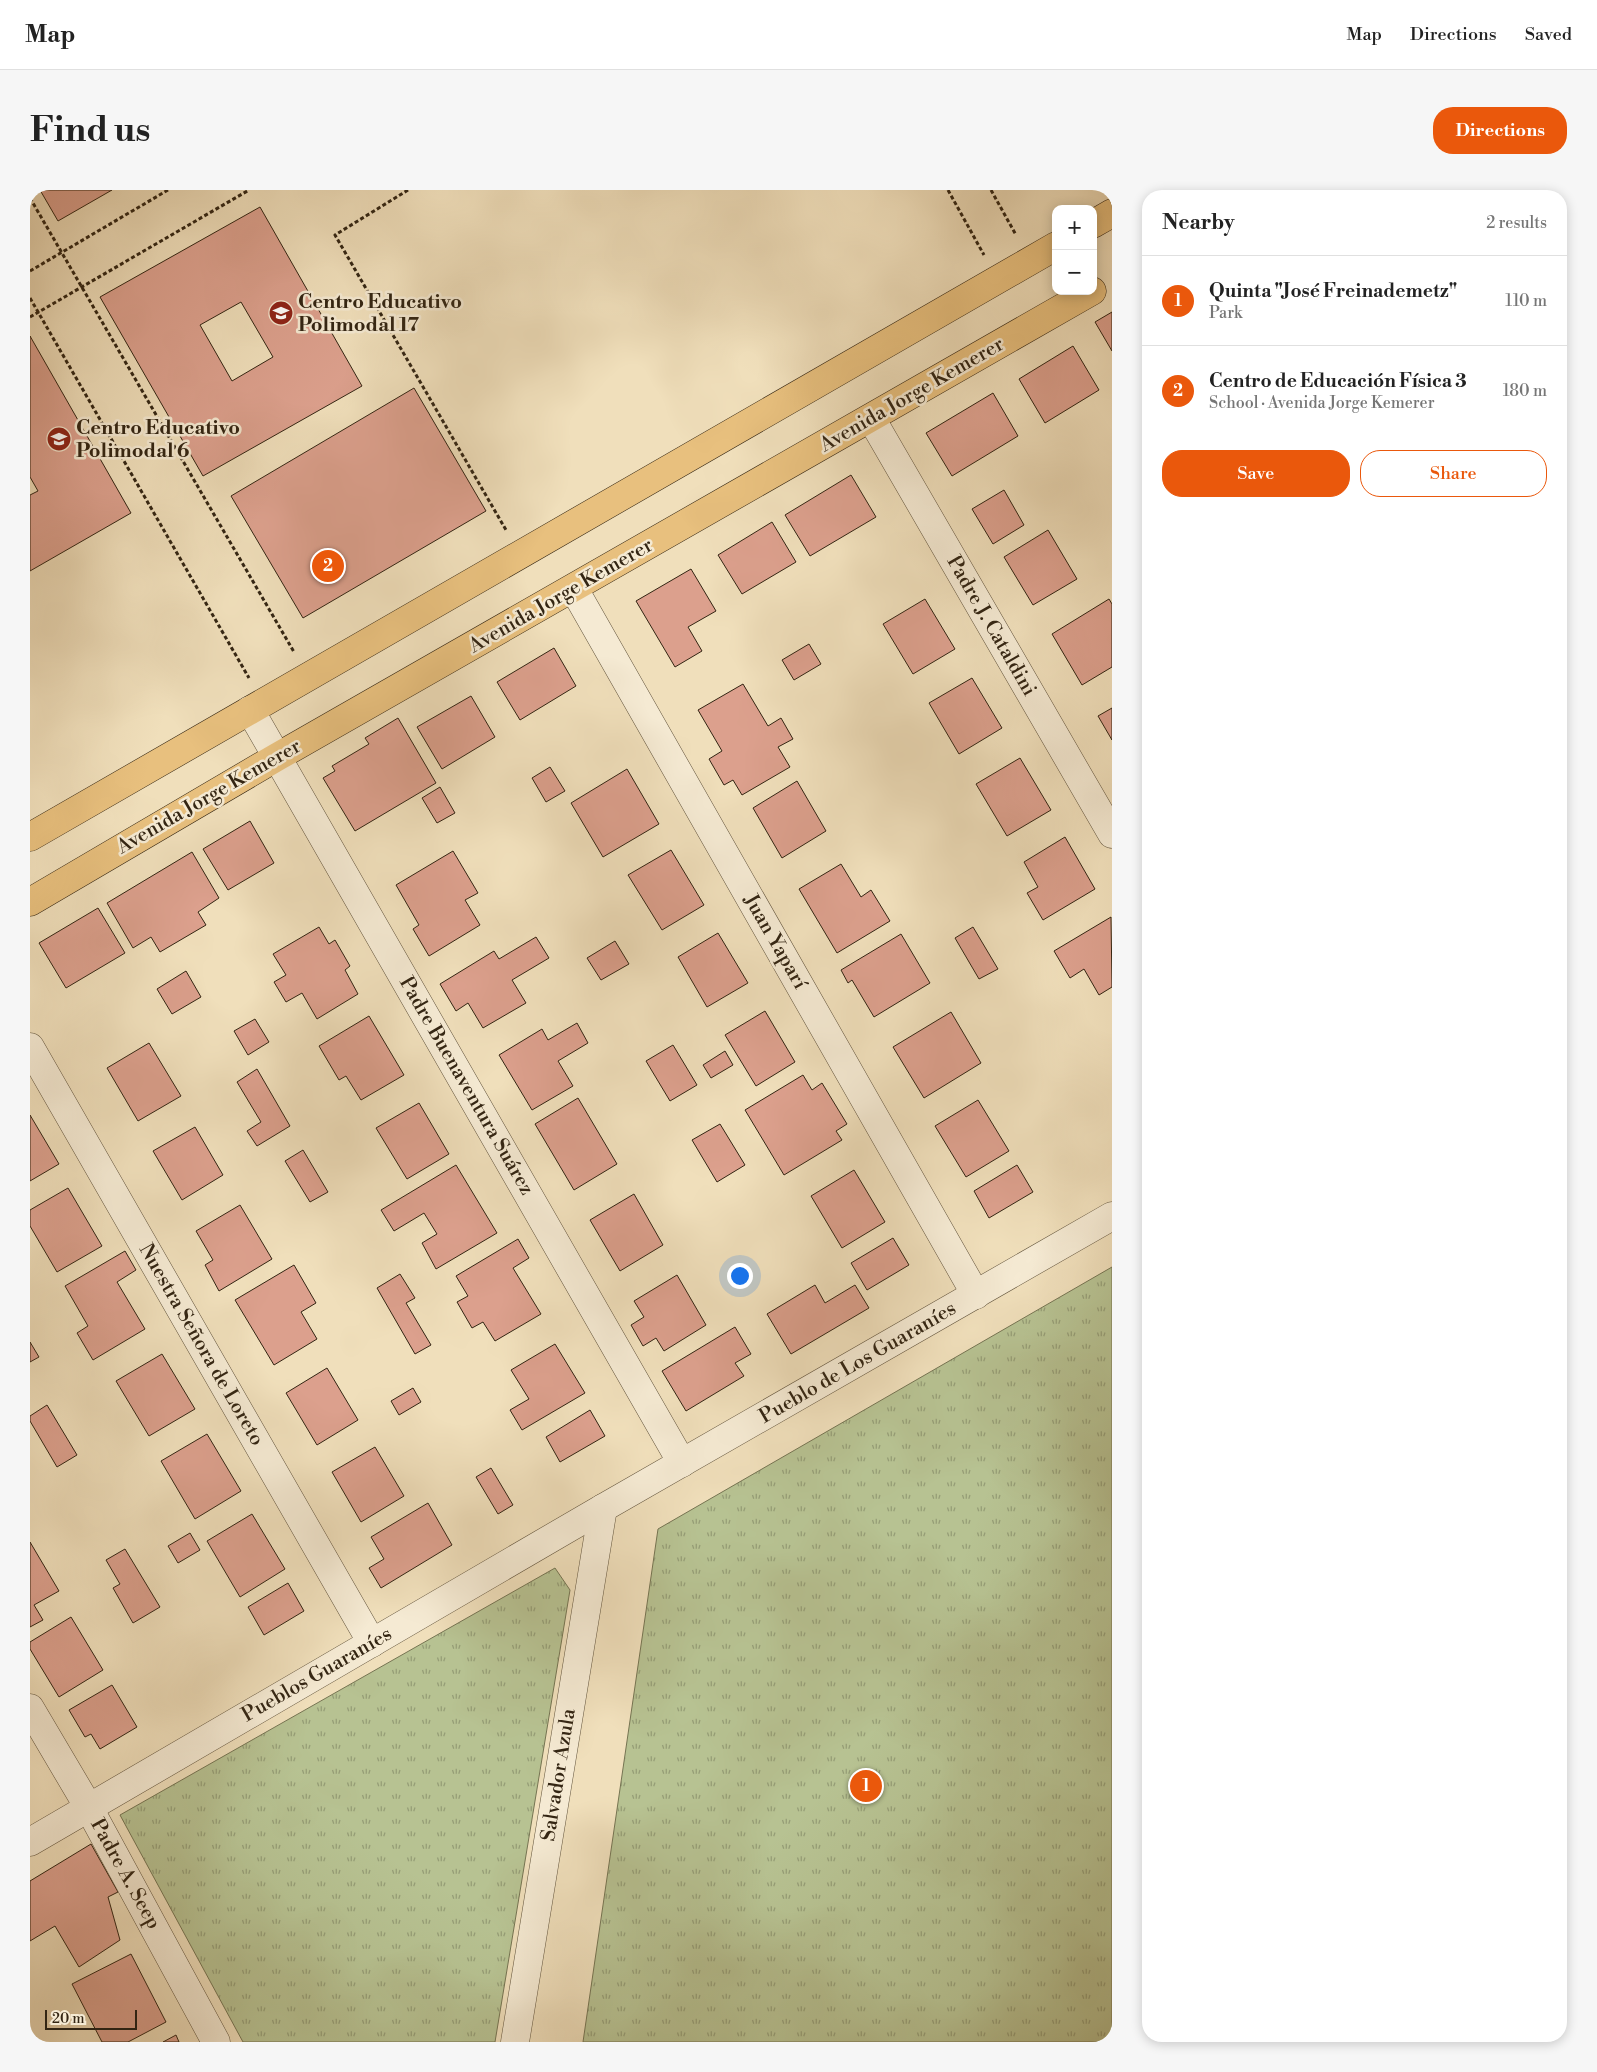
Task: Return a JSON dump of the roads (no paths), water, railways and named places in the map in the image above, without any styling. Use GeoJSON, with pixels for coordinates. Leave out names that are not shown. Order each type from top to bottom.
{"type":"FeatureCollection","features":[{"type":"Feature","properties":{"kind":"main road"},"geometry":{"type":"LineString","coordinates":[[1097,222],[1112,214]]}},
{"type":"Feature","properties":{"kind":"main road"},"geometry":{"type":"LineString","coordinates":[[30,837],[1052,248]]}},
{"type":"Feature","properties":{"kind":"main road","name":"Avenida Jorge Kemerer"},"geometry":{"type":"LineString","coordinates":[[1097,289],[1112,280]]}},
{"type":"Feature","properties":{"kind":"main road","name":"Avenida Jorge Kemerer"},"geometry":{"type":"LineString","coordinates":[[30,902],[277,757],[1086,295]]}},
{"type":"Feature","properties":{"kind":"street","name":"Padre J. Cataldini"},"geometry":{"type":"LineString","coordinates":[[871,418],[1112,834]]}},
{"type":"Feature","properties":{"kind":"street","name":"Juan Yaparí"},"geometry":{"type":"LineString","coordinates":[[574,589],[976,1295]]}},
{"type":"Feature","properties":{"kind":"street","name":"Padre Buenaventura Suárez"},"geometry":{"type":"LineString","coordinates":[[257,706],[277,757],[682,1463]]}},
{"type":"Feature","properties":{"kind":"street","name":"Nuestra Señora de Loreto"},"geometry":{"type":"LineString","coordinates":[[30,1047],[372,1643]]}},
{"type":"Feature","properties":{"kind":"street","name":"Pueblo de Los Guaraníes"},"geometry":{"type":"LineString","coordinates":[[603,1508],[1112,1216]]}},
{"type":"Feature","properties":{"kind":"street","name":"Pueblos Guaraníes"},"geometry":{"type":"LineString","coordinates":[[30,1842],[603,1508]]}},
{"type":"Feature","properties":{"kind":"street","name":"Salvador Azula"},"geometry":{"type":"LineString","coordinates":[[515,2042],[603,1508]]}},
{"type":"Feature","properties":{"kind":"street","name":"Padre A. Seep"},"geometry":{"type":"LineString","coordinates":[[30,1708],[89,1808],[216,2042]]}},
{"type":"Feature","properties":{"kind":"place","name":"Centro Educativo Polimodal 17"},"geometry":{"type":"Point","coordinates":[281,313]}},
{"type":"Feature","properties":{"kind":"place","name":"Centro Educativo Polimodal 6"},"geometry":{"type":"Point","coordinates":[59,439]}},
{"type":"Feature","properties":{"kind":"place","name":"Centro de Educación Física 3"},"geometry":{"type":"Point","coordinates":[328,566]}},
{"type":"Feature","properties":{"kind":"place","name":"Quinta \"José Freinademetz\""},"geometry":{"type":"Point","coordinates":[866,1786]}}]}
